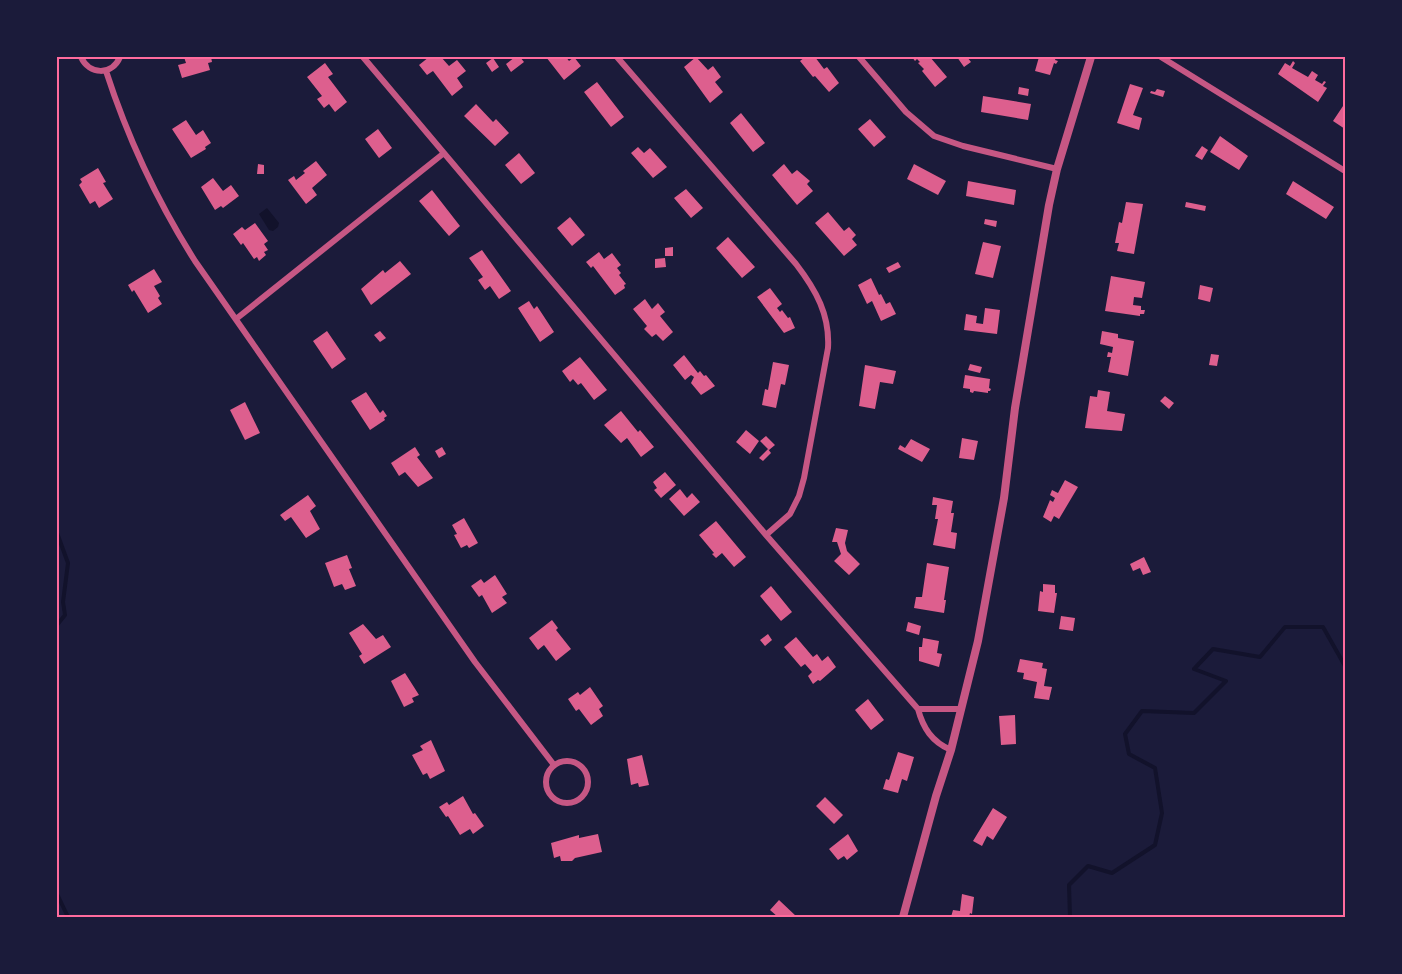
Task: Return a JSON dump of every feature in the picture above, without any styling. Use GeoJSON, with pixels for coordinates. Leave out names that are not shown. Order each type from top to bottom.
{"type":"FeatureCollection","features":[{"type":"Feature","properties":{"kind":"street"},"geometry":{"type":"LineString","coordinates":[[81,57],[91,69],[106,71],[116,65],[120,57]]}},
{"type":"Feature","properties":{"kind":"street"},"geometry":{"type":"LineString","coordinates":[[363,57],[766,535],[918,709],[922,724],[934,740],[951,750]]}},
{"type":"Feature","properties":{"kind":"street"},"geometry":{"type":"LineString","coordinates":[[617,57],[789,256],[809,282],[822,306],[828,348],[802,486],[796,505],[790,514],[766,535]]}},
{"type":"Feature","properties":{"kind":"street"},"geometry":{"type":"LineString","coordinates":[[859,57],[902,108],[934,136],[963,146],[1057,169]]}},
{"type":"Feature","properties":{"kind":"street"},"geometry":{"type":"LineString","coordinates":[[903,917],[951,750],[978,641],[1004,498],[1015,408],[1057,169],[1091,57]]}},
{"type":"Feature","properties":{"kind":"street"},"geometry":{"type":"LineString","coordinates":[[1161,57],[1345,171]]}},
{"type":"Feature","properties":{"kind":"street"},"geometry":{"type":"LineString","coordinates":[[106,71],[130,138],[154,190],[190,253],[475,662],[554,765]]}},
{"type":"Feature","properties":{"kind":"street"},"geometry":{"type":"LineString","coordinates":[[236,319],[444,153]]}},
{"type":"Feature","properties":{"kind":"street"},"geometry":{"type":"LineString","coordinates":[[918,709],[960,709]]}},
{"type":"Feature","properties":{"kind":"street"},"geometry":{"type":"LineString","coordinates":[[570,761],[583,769],[587,776],[587,784],[580,798],[572,802],[564,802],[556,800],[550,794],[546,787],[546,778],[554,765],[570,761]]}},
{"type":"Feature","properties":{"kind":"shaded area"},"geometry":{"type":"Polygon","coordinates":[[[267,208],[279,223],[273,231],[269,230],[259,214],[267,208]]]}},
{"type":"Feature","properties":{"kind":"building"},"geometry":{"type":"Polygon","coordinates":[[[184,57],[211,57],[212,62],[208,63],[210,70],[182,78],[178,65],[186,63],[184,57]]]}},
{"type":"Feature","properties":{"kind":"building"},"geometry":{"type":"Polygon","coordinates":[[[429,57],[441,57],[449,66],[457,60],[466,71],[457,78],[463,87],[452,96],[433,71],[427,75],[419,65],[429,57]]]}},
{"type":"Feature","properties":{"kind":"building"},"geometry":{"type":"Polygon","coordinates":[[[515,57],[520,57],[524,62],[511,72],[506,64],[515,57]]]}},
{"type":"Feature","properties":{"kind":"building"},"geometry":{"type":"Polygon","coordinates":[[[546,57],[566,57],[569,61],[574,57],[581,66],[564,80],[546,57]]]}},
{"type":"Feature","properties":{"kind":"building"},"geometry":{"type":"Polygon","coordinates":[[[696,57],[708,70],[713,66],[721,77],[715,82],[723,92],[710,103],[684,67],[696,57]]]}},
{"type":"Feature","properties":{"kind":"building"},"geometry":{"type":"Polygon","coordinates":[[[805,57],[815,57],[824,69],[827,67],[839,83],[829,92],[800,61],[805,57]]]}},
{"type":"Feature","properties":{"kind":"building"},"geometry":{"type":"Polygon","coordinates":[[[912,57],[930,57],[947,77],[935,87],[922,71],[924,69],[918,63],[920,62],[917,59],[915,61],[912,57]]]}},
{"type":"Feature","properties":{"kind":"building"},"geometry":{"type":"Polygon","coordinates":[[[957,57],[967,57],[971,62],[964,67],[957,57]]]}},
{"type":"Feature","properties":{"kind":"building"},"geometry":{"type":"Polygon","coordinates":[[[1039,57],[1056,57],[1055,60],[1058,61],[1054,63],[1050,75],[1035,71],[1039,57]]]}},
{"type":"Feature","properties":{"kind":"building"},"geometry":{"type":"Polygon","coordinates":[[[493,58],[499,67],[492,72],[486,63],[493,58]]]}},
{"type":"Feature","properties":{"kind":"building"},"geometry":{"type":"Polygon","coordinates":[[[1293,61],[1295,63],[1292,68],[1308,77],[1312,71],[1318,75],[1315,80],[1322,84],[1326,82],[1323,86],[1327,88],[1318,102],[1278,74],[1285,63],[1290,66],[1293,61]]]}},
{"type":"Feature","properties":{"kind":"building"},"geometry":{"type":"Polygon","coordinates":[[[325,63],[333,74],[328,77],[347,102],[335,112],[329,104],[324,108],[317,99],[322,96],[307,77],[325,63]]]}},
{"type":"Feature","properties":{"kind":"building"},"geometry":{"type":"Polygon","coordinates":[[[597,82],[624,117],[611,127],[584,92],[597,82]]]}},
{"type":"Feature","properties":{"kind":"building"},"geometry":{"type":"Polygon","coordinates":[[[1130,84],[1143,88],[1133,115],[1142,118],[1139,130],[1117,123],[1130,84]]]}},
{"type":"Feature","properties":{"kind":"building"},"geometry":{"type":"Polygon","coordinates":[[[1019,87],[1029,89],[1028,96],[1018,94],[1019,87]]]}},
{"type":"Feature","properties":{"kind":"building"},"geometry":{"type":"Polygon","coordinates":[[[1157,89],[1165,91],[1163,97],[1150,93],[1157,89]]]}},
{"type":"Feature","properties":{"kind":"building"},"geometry":{"type":"Polygon","coordinates":[[[983,96],[1031,104],[1028,120],[981,112],[983,96]]]}},
{"type":"Feature","properties":{"kind":"building"},"geometry":{"type":"Polygon","coordinates":[[[1345,103],[1345,129],[1333,121],[1345,103]]]}},
{"type":"Feature","properties":{"kind":"building"},"geometry":{"type":"Polygon","coordinates":[[[476,104],[493,122],[496,119],[509,133],[495,146],[464,116],[476,104]]]}},
{"type":"Feature","properties":{"kind":"building"},"geometry":{"type":"Polygon","coordinates":[[[741,113],[765,143],[753,152],[730,123],[741,113]]]}},
{"type":"Feature","properties":{"kind":"building"},"geometry":{"type":"Polygon","coordinates":[[[870,119],[886,137],[874,147],[858,129],[870,119]]]}},
{"type":"Feature","properties":{"kind":"building"},"geometry":{"type":"Polygon","coordinates":[[[186,120],[196,135],[203,130],[211,143],[191,158],[172,129],[186,120]]]}},
{"type":"Feature","properties":{"kind":"building"},"geometry":{"type":"Polygon","coordinates":[[[378,129],[392,148],[379,158],[365,139],[378,129]]]}},
{"type":"Feature","properties":{"kind":"building"},"geometry":{"type":"Polygon","coordinates":[[[1220,136],[1248,156],[1239,170],[1210,152],[1220,136]]]}},
{"type":"Feature","properties":{"kind":"building"},"geometry":{"type":"Polygon","coordinates":[[[1202,146],[1208,150],[1202,160],[1195,156],[1202,146]]]}},
{"type":"Feature","properties":{"kind":"building"},"geometry":{"type":"Polygon","coordinates":[[[638,147],[644,153],[650,148],[667,167],[653,178],[631,153],[638,147]]]}},
{"type":"Feature","properties":{"kind":"building"},"geometry":{"type":"Polygon","coordinates":[[[519,153],[535,173],[521,184],[505,165],[519,153]]]}},
{"type":"Feature","properties":{"kind":"building"},"geometry":{"type":"Polygon","coordinates":[[[316,161],[327,175],[312,188],[317,195],[306,204],[288,180],[294,176],[296,180],[316,161]]]}},
{"type":"Feature","properties":{"kind":"building"},"geometry":{"type":"Polygon","coordinates":[[[258,164],[264,165],[264,174],[257,174],[258,164]]]}},
{"type":"Feature","properties":{"kind":"building"},"geometry":{"type":"Polygon","coordinates":[[[784,164],[792,174],[797,170],[810,181],[807,184],[813,191],[797,205],[772,175],[784,164]]]}},
{"type":"Feature","properties":{"kind":"building"},"geometry":{"type":"Polygon","coordinates":[[[914,164],[946,181],[938,195],[907,179],[914,164]]]}},
{"type":"Feature","properties":{"kind":"building"},"geometry":{"type":"Polygon","coordinates":[[[98,168],[106,182],[103,183],[113,199],[99,208],[95,201],[90,204],[79,185],[82,182],[80,179],[98,168]]]}},
{"type":"Feature","properties":{"kind":"building"},"geometry":{"type":"Polygon","coordinates":[[[213,178],[223,191],[231,185],[239,196],[223,208],[221,206],[215,210],[201,187],[213,178]]]}},
{"type":"Feature","properties":{"kind":"building"},"geometry":{"type":"Polygon","coordinates":[[[968,181],[1016,190],[1014,205],[966,196],[968,181]]]}},
{"type":"Feature","properties":{"kind":"building"},"geometry":{"type":"Polygon","coordinates":[[[1293,181],[1334,207],[1326,219],[1286,194],[1293,181]]]}},
{"type":"Feature","properties":{"kind":"building"},"geometry":{"type":"Polygon","coordinates":[[[686,189],[703,208],[691,218],[674,198],[686,189]]]}},
{"type":"Feature","properties":{"kind":"building"},"geometry":{"type":"Polygon","coordinates":[[[432,190],[460,226],[449,236],[419,201],[432,190]]]}},
{"type":"Feature","properties":{"kind":"building"},"geometry":{"type":"Polygon","coordinates":[[[1126,202],[1143,204],[1134,254],[1117,251],[1119,243],[1115,243],[1126,202]]]}},
{"type":"Feature","properties":{"kind":"building"},"geometry":{"type":"Polygon","coordinates":[[[1186,202],[1206,206],[1205,211],[1185,207],[1186,202]]]}},
{"type":"Feature","properties":{"kind":"building"},"geometry":{"type":"Polygon","coordinates":[[[828,212],[844,231],[849,227],[856,235],[852,239],[857,245],[844,256],[815,223],[828,212]]]}},
{"type":"Feature","properties":{"kind":"building"},"geometry":{"type":"Polygon","coordinates":[[[570,217],[585,235],[572,246],[557,228],[570,217]]]}},
{"type":"Feature","properties":{"kind":"building"},"geometry":{"type":"Polygon","coordinates":[[[985,219],[997,221],[996,227],[984,224],[985,219]]]}},
{"type":"Feature","properties":{"kind":"building"},"geometry":{"type":"Polygon","coordinates":[[[255,223],[268,241],[264,244],[268,250],[264,252],[266,255],[259,261],[257,257],[254,259],[243,243],[241,245],[233,234],[242,227],[245,230],[255,223]]]}},
{"type":"Feature","properties":{"kind":"building"},"geometry":{"type":"Polygon","coordinates":[[[728,237],[755,267],[742,278],[716,248],[728,237]]]}},
{"type":"Feature","properties":{"kind":"building"},"geometry":{"type":"Polygon","coordinates":[[[983,242],[1001,246],[993,278],[975,274],[983,242]]]}},
{"type":"Feature","properties":{"kind":"building"},"geometry":{"type":"Polygon","coordinates":[[[673,247],[673,256],[665,256],[665,248],[673,247]]]}},
{"type":"Feature","properties":{"kind":"building"},"geometry":{"type":"Polygon","coordinates":[[[482,250],[511,291],[499,299],[490,286],[485,290],[478,280],[483,277],[469,258],[482,250]]]}},
{"type":"Feature","properties":{"kind":"building"},"geometry":{"type":"Polygon","coordinates":[[[599,252],[604,259],[612,253],[621,265],[617,268],[626,284],[625,288],[615,295],[593,266],[591,268],[586,262],[599,252]]]}},
{"type":"Feature","properties":{"kind":"building"},"geometry":{"type":"Polygon","coordinates":[[[665,258],[666,267],[655,268],[655,259],[665,258]]]}},
{"type":"Feature","properties":{"kind":"building"},"geometry":{"type":"Polygon","coordinates":[[[400,261],[411,274],[371,305],[361,289],[383,270],[385,273],[400,261]]]}},
{"type":"Feature","properties":{"kind":"building"},"geometry":{"type":"Polygon","coordinates":[[[898,262],[901,267],[889,273],[886,268],[898,262]]]}},
{"type":"Feature","properties":{"kind":"building"},"geometry":{"type":"Polygon","coordinates":[[[154,269],[162,282],[154,286],[162,304],[148,313],[134,290],[132,292],[128,285],[154,269]]]}},
{"type":"Feature","properties":{"kind":"building"},"geometry":{"type":"Polygon","coordinates":[[[1111,276],[1145,282],[1142,298],[1134,297],[1133,305],[1141,306],[1141,310],[1145,310],[1144,314],[1140,316],[1105,311],[1111,276]]]}},
{"type":"Feature","properties":{"kind":"building"},"geometry":{"type":"Polygon","coordinates":[[[871,278],[879,295],[881,294],[886,304],[890,302],[896,314],[881,321],[872,301],[867,304],[858,285],[871,278]]]}},
{"type":"Feature","properties":{"kind":"building"},"geometry":{"type":"Polygon","coordinates":[[[1200,285],[1213,288],[1210,302],[1198,299],[1200,285]]]}},
{"type":"Feature","properties":{"kind":"building"},"geometry":{"type":"Polygon","coordinates":[[[770,288],[782,304],[777,308],[780,312],[782,310],[788,318],[790,317],[795,328],[784,333],[757,297],[770,288]]]}},
{"type":"Feature","properties":{"kind":"building"},"geometry":{"type":"Polygon","coordinates":[[[645,299],[652,309],[658,303],[665,312],[660,316],[673,332],[663,341],[656,334],[652,337],[644,329],[647,326],[633,309],[645,299]]]}},
{"type":"Feature","properties":{"kind":"building"},"geometry":{"type":"Polygon","coordinates":[[[529,301],[534,309],[537,306],[554,332],[540,342],[518,308],[529,301]]]}},
{"type":"Feature","properties":{"kind":"building"},"geometry":{"type":"Polygon","coordinates":[[[985,308],[1000,310],[997,334],[964,330],[966,314],[977,316],[976,323],[983,324],[985,308]]]}},
{"type":"Feature","properties":{"kind":"building"},"geometry":{"type":"Polygon","coordinates":[[[327,331],[346,359],[332,369],[313,341],[327,331]]]}},
{"type":"Feature","properties":{"kind":"building"},"geometry":{"type":"Polygon","coordinates":[[[380,331],[386,338],[380,342],[374,335],[380,331]]]}},
{"type":"Feature","properties":{"kind":"building"},"geometry":{"type":"Polygon","coordinates":[[[1102,331],[1118,334],[1118,338],[1134,341],[1128,376],[1108,372],[1111,357],[1107,357],[1108,352],[1112,353],[1113,347],[1100,344],[1102,331]]]}},
{"type":"Feature","properties":{"kind":"building"},"geometry":{"type":"Polygon","coordinates":[[[1211,354],[1219,355],[1217,366],[1209,365],[1211,354]]]}},
{"type":"Feature","properties":{"kind":"building"},"geometry":{"type":"Polygon","coordinates":[[[684,355],[698,373],[700,371],[704,376],[706,375],[715,386],[701,395],[691,383],[694,377],[691,375],[685,380],[673,365],[684,355]]]}},
{"type":"Feature","properties":{"kind":"building"},"geometry":{"type":"Polygon","coordinates":[[[580,357],[607,390],[594,400],[581,383],[578,385],[573,379],[570,382],[562,371],[580,357]]]}},
{"type":"Feature","properties":{"kind":"building"},"geometry":{"type":"Polygon","coordinates":[[[773,362],[789,365],[785,385],[781,384],[776,408],[762,405],[765,389],[768,390],[773,362]]]}},
{"type":"Feature","properties":{"kind":"building"},"geometry":{"type":"Polygon","coordinates":[[[970,364],[982,367],[980,373],[968,370],[970,364]]]}},
{"type":"Feature","properties":{"kind":"building"},"geometry":{"type":"Polygon","coordinates":[[[865,365],[896,371],[893,384],[880,382],[875,409],[859,406],[865,365]]]}},
{"type":"Feature","properties":{"kind":"building"},"geometry":{"type":"Polygon","coordinates":[[[965,375],[990,379],[990,391],[988,393],[974,391],[973,393],[970,389],[963,388],[965,375]]]}},
{"type":"Feature","properties":{"kind":"building"},"geometry":{"type":"Polygon","coordinates":[[[1098,390],[1110,392],[1107,411],[1125,414],[1122,431],[1085,428],[1090,396],[1097,397],[1098,390]]]}},
{"type":"Feature","properties":{"kind":"building"},"geometry":{"type":"Polygon","coordinates":[[[366,392],[380,413],[383,410],[387,416],[385,420],[370,430],[351,401],[366,392]]]}},
{"type":"Feature","properties":{"kind":"building"},"geometry":{"type":"Polygon","coordinates":[[[1165,396],[1174,403],[1169,409],[1160,401],[1165,396]]]}},
{"type":"Feature","properties":{"kind":"building"},"geometry":{"type":"Polygon","coordinates":[[[245,402],[260,433],[245,440],[230,410],[245,402]]]}},
{"type":"Feature","properties":{"kind":"building"},"geometry":{"type":"Polygon","coordinates":[[[621,411],[654,447],[641,457],[627,438],[621,443],[604,425],[621,411]]]}},
{"type":"Feature","properties":{"kind":"building"},"geometry":{"type":"Polygon","coordinates":[[[746,430],[759,441],[750,454],[736,442],[746,430]]]}},
{"type":"Feature","properties":{"kind":"building"},"geometry":{"type":"Polygon","coordinates":[[[766,436],[775,445],[769,450],[760,441],[766,436]]]}},
{"type":"Feature","properties":{"kind":"building"},"geometry":{"type":"Polygon","coordinates":[[[962,438],[978,441],[974,460],[959,458],[962,438]]]}},
{"type":"Feature","properties":{"kind":"building"},"geometry":{"type":"Polygon","coordinates":[[[911,439],[930,449],[922,462],[898,449],[900,445],[905,448],[911,439]]]}},
{"type":"Feature","properties":{"kind":"building"},"geometry":{"type":"Polygon","coordinates":[[[415,447],[420,455],[417,457],[433,478],[418,487],[405,472],[399,476],[391,463],[415,447]]]}},
{"type":"Feature","properties":{"kind":"building"},"geometry":{"type":"Polygon","coordinates":[[[442,447],[446,454],[439,458],[435,451],[442,447]]]}},
{"type":"Feature","properties":{"kind":"building"},"geometry":{"type":"Polygon","coordinates":[[[768,449],[771,453],[763,461],[759,458],[768,449]]]}},
{"type":"Feature","properties":{"kind":"building"},"geometry":{"type":"Polygon","coordinates":[[[665,472],[676,485],[661,498],[654,490],[657,488],[653,482],[665,472]]]}},
{"type":"Feature","properties":{"kind":"building"},"geometry":{"type":"Polygon","coordinates":[[[1065,480],[1078,487],[1059,519],[1054,516],[1051,522],[1043,517],[1050,500],[1053,502],[1055,498],[1050,495],[1052,490],[1058,493],[1065,480]]]}},
{"type":"Feature","properties":{"kind":"building"},"geometry":{"type":"Polygon","coordinates":[[[680,489],[687,498],[692,493],[700,502],[684,516],[669,499],[680,489]]]}},
{"type":"Feature","properties":{"kind":"building"},"geometry":{"type":"Polygon","coordinates":[[[308,495],[316,506],[310,511],[320,529],[306,538],[291,517],[285,521],[280,515],[308,495]]]}},
{"type":"Feature","properties":{"kind":"building"},"geometry":{"type":"Polygon","coordinates":[[[933,497],[953,501],[951,532],[957,533],[955,549],[933,545],[938,519],[935,519],[937,505],[932,505],[933,497]]]}},
{"type":"Feature","properties":{"kind":"building"},"geometry":{"type":"Polygon","coordinates":[[[464,518],[478,543],[469,548],[467,545],[461,548],[452,525],[464,518]]]}},
{"type":"Feature","properties":{"kind":"building"},"geometry":{"type":"Polygon","coordinates":[[[716,521],[746,557],[734,567],[722,553],[716,558],[699,535],[716,521]]]}},
{"type":"Feature","properties":{"kind":"building"},"geometry":{"type":"Polygon","coordinates":[[[836,528],[848,530],[845,543],[847,551],[860,564],[849,575],[834,561],[841,554],[837,542],[832,542],[836,528]]]}},
{"type":"Feature","properties":{"kind":"building"},"geometry":{"type":"Polygon","coordinates":[[[347,555],[352,568],[349,569],[356,586],[345,590],[342,584],[334,587],[325,563],[347,555]]]}},
{"type":"Feature","properties":{"kind":"building"},"geometry":{"type":"Polygon","coordinates":[[[1144,557],[1151,572],[1143,575],[1140,568],[1133,571],[1130,564],[1144,557]]]}},
{"type":"Feature","properties":{"kind":"building"},"geometry":{"type":"Polygon","coordinates":[[[927,563],[949,567],[944,613],[914,608],[916,597],[922,597],[927,563]]]}},
{"type":"Feature","properties":{"kind":"building"},"geometry":{"type":"Polygon","coordinates":[[[495,575],[507,594],[502,597],[507,603],[492,613],[482,595],[479,597],[471,586],[481,579],[484,583],[495,575]]]}},
{"type":"Feature","properties":{"kind":"building"},"geometry":{"type":"Polygon","coordinates":[[[1043,584],[1055,585],[1055,593],[1057,593],[1054,613],[1038,611],[1043,584]]]}},
{"type":"Feature","properties":{"kind":"building"},"geometry":{"type":"Polygon","coordinates":[[[771,586],[792,612],[781,621],[760,596],[771,586]]]}},
{"type":"Feature","properties":{"kind":"building"},"geometry":{"type":"Polygon","coordinates":[[[1061,616],[1075,618],[1073,631],[1059,629],[1061,616]]]}},
{"type":"Feature","properties":{"kind":"building"},"geometry":{"type":"Polygon","coordinates":[[[552,620],[558,628],[556,630],[571,649],[556,661],[544,645],[538,650],[529,638],[552,620]]]}},
{"type":"Feature","properties":{"kind":"building"},"geometry":{"type":"Polygon","coordinates":[[[908,622],[921,626],[919,635],[906,631],[908,622]]]}},
{"type":"Feature","properties":{"kind":"building"},"geometry":{"type":"Polygon","coordinates":[[[363,624],[376,639],[383,635],[391,647],[364,664],[359,656],[362,654],[349,633],[363,624]]]}},
{"type":"Feature","properties":{"kind":"building"},"geometry":{"type":"Polygon","coordinates":[[[768,634],[772,640],[765,646],[760,640],[768,634]]]}},
{"type":"Feature","properties":{"kind":"building"},"geometry":{"type":"Polygon","coordinates":[[[796,637],[813,657],[817,654],[822,661],[828,656],[836,667],[820,681],[813,684],[808,676],[812,672],[805,664],[801,667],[784,647],[796,637]]]}},
{"type":"Feature","properties":{"kind":"building"},"geometry":{"type":"Polygon","coordinates":[[[923,638],[939,641],[937,653],[942,654],[939,667],[919,661],[919,647],[922,647],[923,638]]]}},
{"type":"Feature","properties":{"kind":"building"},"geometry":{"type":"Polygon","coordinates":[[[1020,659],[1043,663],[1042,668],[1047,669],[1044,686],[1052,687],[1049,700],[1034,698],[1037,682],[1023,679],[1024,673],[1017,672],[1020,659]]]}},
{"type":"Feature","properties":{"kind":"building"},"geometry":{"type":"Polygon","coordinates":[[[405,673],[419,695],[412,698],[414,702],[404,707],[391,681],[405,673]]]}},
{"type":"Feature","properties":{"kind":"building"},"geometry":{"type":"Polygon","coordinates":[[[590,687],[603,706],[599,709],[603,716],[591,725],[579,709],[576,711],[568,699],[578,692],[580,695],[590,687]]]}},
{"type":"Feature","properties":{"kind":"building"},"geometry":{"type":"Polygon","coordinates":[[[868,699],[884,720],[871,730],[855,710],[868,699]]]}},
{"type":"Feature","properties":{"kind":"building"},"geometry":{"type":"Polygon","coordinates":[[[1015,715],[1016,744],[1001,745],[999,716],[1015,715]]]}},
{"type":"Feature","properties":{"kind":"building"},"geometry":{"type":"Polygon","coordinates":[[[431,740],[445,771],[430,779],[427,773],[423,775],[412,755],[423,750],[420,746],[431,740]]]}},
{"type":"Feature","properties":{"kind":"building"},"geometry":{"type":"Polygon","coordinates":[[[898,752],[914,757],[907,781],[902,779],[898,793],[883,789],[886,779],[889,780],[898,752]]]}},
{"type":"Feature","properties":{"kind":"building"},"geometry":{"type":"Polygon","coordinates":[[[642,755],[649,785],[639,787],[638,783],[631,785],[627,759],[642,755]]]}},
{"type":"Feature","properties":{"kind":"building"},"geometry":{"type":"Polygon","coordinates":[[[463,796],[473,814],[475,813],[484,826],[473,834],[470,829],[460,835],[448,816],[446,817],[439,807],[447,802],[449,805],[463,796]]]}},
{"type":"Feature","properties":{"kind":"building"},"geometry":{"type":"Polygon","coordinates":[[[825,797],[843,815],[834,824],[816,806],[825,797]]]}},
{"type":"Feature","properties":{"kind":"building"},"geometry":{"type":"Polygon","coordinates":[[[993,808],[1007,817],[993,840],[987,836],[982,846],[973,841],[993,808]]]}},
{"type":"Feature","properties":{"kind":"building"},"geometry":{"type":"Polygon","coordinates":[[[598,834],[602,852],[575,858],[572,861],[561,861],[560,856],[554,858],[551,843],[579,835],[579,838],[598,834]]]}},
{"type":"Feature","properties":{"kind":"building"},"geometry":{"type":"Polygon","coordinates":[[[848,834],[858,851],[847,860],[844,856],[838,860],[829,849],[848,834]]]}},
{"type":"Feature","properties":{"kind":"building"},"geometry":{"type":"Polygon","coordinates":[[[962,894],[974,897],[972,914],[970,913],[969,917],[951,917],[953,910],[960,911],[962,894]]]}},
{"type":"Feature","properties":{"kind":"building"},"geometry":{"type":"Polygon","coordinates":[[[779,900],[797,917],[778,917],[770,910],[779,900]]]}},
{"type":"Feature","properties":{"kind":"waterway"},"geometry":{"type":"LineString","coordinates":[[57,533],[68,563],[63,602],[65,615],[57,625]]}},
{"type":"Feature","properties":{"kind":"waterway"},"geometry":{"type":"LineString","coordinates":[[1070,917],[1069,885],[1088,866],[1112,873],[1155,845],[1162,813],[1155,768],[1129,754],[1125,734],[1142,711],[1194,713],[1226,681],[1194,669],[1213,649],[1260,657],[1285,627],[1323,627],[1345,666]]}},
{"type":"Feature","properties":{"kind":"waterway"},"geometry":{"type":"LineString","coordinates":[[57,894],[68,917]]}}]}
